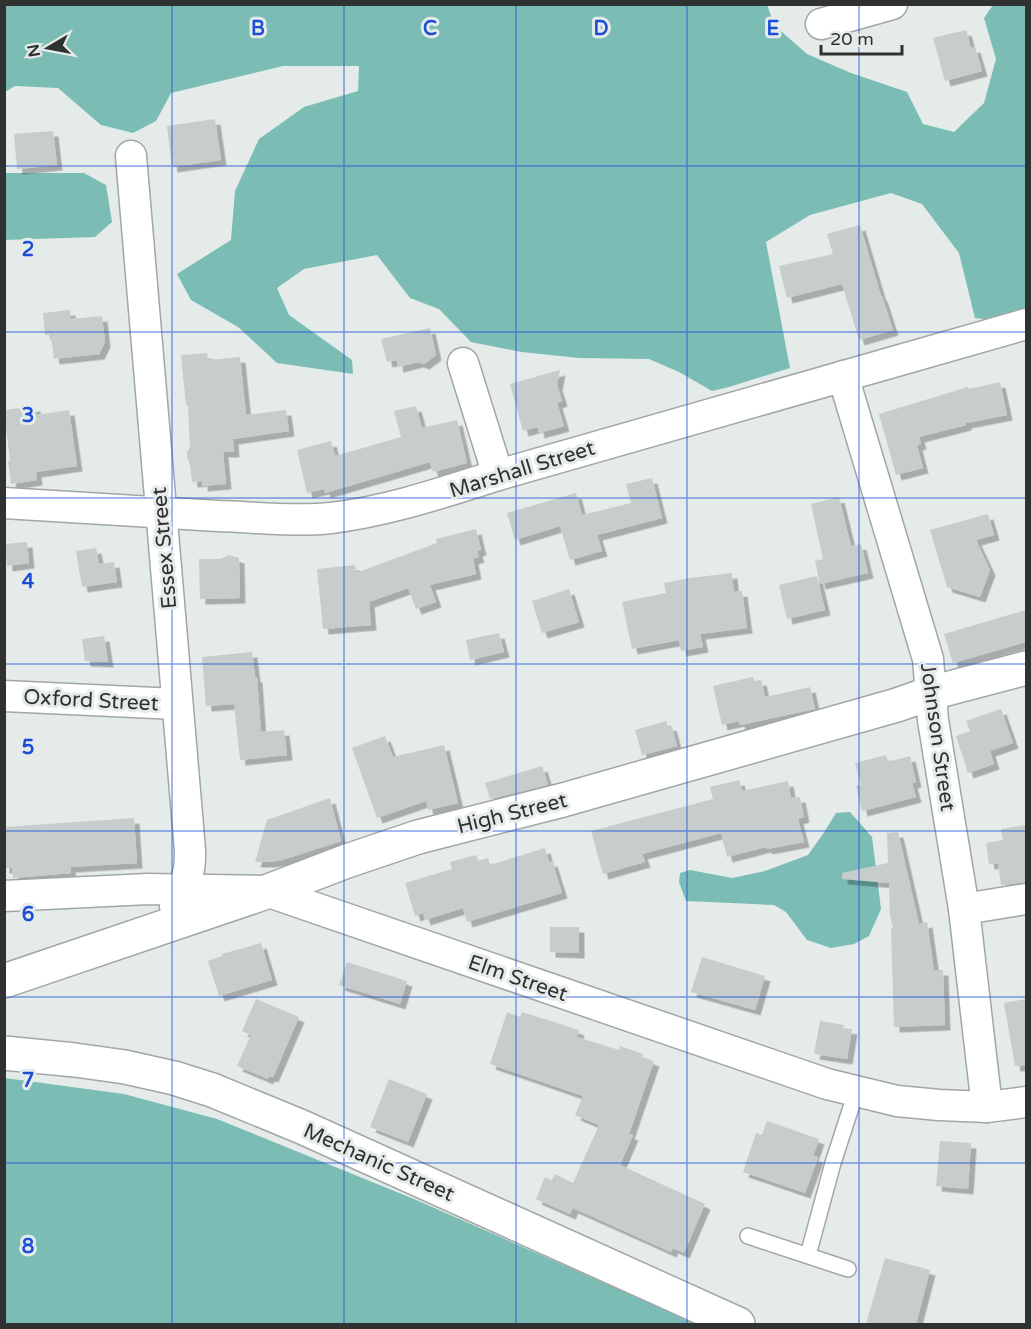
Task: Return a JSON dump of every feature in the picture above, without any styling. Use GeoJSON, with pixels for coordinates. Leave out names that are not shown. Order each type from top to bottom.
{"type":"FeatureCollection","features":[{"type":"Feature","properties":{"kind":"main road","name":"High Street"},"geometry":{"type":"LineString","coordinates":[[4,981],[418,837],[563,800],[897,705],[931,693],[1026,668]]}},
{"type":"Feature","properties":{"kind":"main road","name":"Mechanic Street"},"geometry":{"type":"LineString","coordinates":[[4,1053],[125,1067],[174,1078],[212,1090],[302,1127],[738,1324]]}},
{"type":"Feature","properties":{"kind":"street"},"geometry":{"type":"LineString","coordinates":[[821,24],[892,4]]}},
{"type":"Feature","properties":{"kind":"street","name":"Essex Street"},"geometry":{"type":"LineString","coordinates":[[131,156],[190,850],[190,865],[183,890],[173,909],[153,930]]}},
{"type":"Feature","properties":{"kind":"street","name":"Marshall Street"},"geometry":{"type":"LineString","coordinates":[[4,503],[287,519],[330,518],[368,512],[425,498],[1026,324]]}},
{"type":"Feature","properties":{"kind":"street"},"geometry":{"type":"LineString","coordinates":[[463,363],[498,475]]}},
{"type":"Feature","properties":{"kind":"street","name":"Johnson Street"},"geometry":{"type":"LineString","coordinates":[[843,376],[928,659],[933,720],[964,909],[987,1107]]}},
{"type":"Feature","properties":{"kind":"street","name":"Oxford Street"},"geometry":{"type":"LineString","coordinates":[[4,696],[177,704]]}},
{"type":"Feature","properties":{"kind":"street"},"geometry":{"type":"LineString","coordinates":[[190,850],[201,866],[220,878],[266,891]]}},
{"type":"Feature","properties":{"kind":"street","name":"Elm Street"},"geometry":{"type":"LineString","coordinates":[[4,896],[148,889],[266,891],[827,1084],[897,1101],[939,1105],[987,1107],[1026,1102]]}},
{"type":"Feature","properties":{"kind":"street"},"geometry":{"type":"LineString","coordinates":[[964,909],[1026,899]]}},
{"type":"Feature","properties":{"kind":"lane"},"geometry":{"type":"LineString","coordinates":[[808,1255],[833,1163],[856,1092]]}},
{"type":"Feature","properties":{"kind":"lane"},"geometry":{"type":"LineString","coordinates":[[748,1236],[848,1269]]}},
{"type":"Feature","properties":{"kind":"shaded area"},"geometry":{"type":"Polygon","coordinates":[[[767,4],[774,25],[807,54],[851,73],[907,92],[923,124],[954,132],[984,103],[996,59],[984,18],[993,5],[1026,5],[1026,308],[989,320],[975,318],[959,253],[922,204],[891,193],[810,215],[766,242],[790,368],[729,387],[712,391],[679,372],[649,359],[579,358],[522,352],[471,342],[439,309],[410,298],[377,255],[304,269],[277,288],[289,315],[352,360],[353,374],[277,363],[238,327],[191,300],[177,274],[231,240],[235,191],[259,139],[304,107],[358,91],[359,66],[283,66],[171,93],[156,121],[133,133],[101,125],[58,88],[15,86],[5,92],[5,5],[767,4]]]}},
{"type":"Feature","properties":{"kind":"shaded area"},"geometry":{"type":"Polygon","coordinates":[[[5,173],[84,173],[106,185],[112,222],[95,237],[5,240],[5,173]]]}},
{"type":"Feature","properties":{"kind":"shaded area"},"geometry":{"type":"Polygon","coordinates":[[[850,812],[872,837],[881,909],[869,936],[854,944],[831,948],[807,940],[786,912],[774,905],[686,901],[679,882],[680,873],[690,870],[732,878],[765,871],[808,855],[836,813],[850,812]]]}},
{"type":"Feature","properties":{"kind":"shaded area"},"geometry":{"type":"Polygon","coordinates":[[[5,1078],[124,1094],[217,1119],[414,1199],[694,1324],[5,1324],[5,1078]]]}},
{"type":"Feature","properties":{"kind":"building"},"geometry":{"type":"Polygon","coordinates":[[[966,30],[971,48],[975,47],[982,71],[945,81],[933,38],[966,30]]]}},
{"type":"Feature","properties":{"kind":"building"},"geometry":{"type":"Polygon","coordinates":[[[215,119],[221,160],[172,167],[167,126],[215,119]]]}},
{"type":"Feature","properties":{"kind":"building"},"geometry":{"type":"Polygon","coordinates":[[[53,131],[57,165],[17,169],[14,134],[53,131]]]}},
{"type":"Feature","properties":{"kind":"building"},"geometry":{"type":"Polygon","coordinates":[[[860,225],[893,330],[859,340],[842,284],[787,298],[779,266],[833,254],[827,234],[860,225]]]}},
{"type":"Feature","properties":{"kind":"building"},"geometry":{"type":"Polygon","coordinates":[[[70,310],[71,319],[102,316],[105,342],[99,354],[54,359],[51,335],[45,335],[43,313],[70,310]]]}},
{"type":"Feature","properties":{"kind":"building"},"geometry":{"type":"Polygon","coordinates":[[[430,328],[436,355],[424,364],[418,362],[398,367],[397,360],[387,362],[381,339],[430,328]]]}},
{"type":"Feature","properties":{"kind":"building"},"geometry":{"type":"Polygon","coordinates":[[[207,353],[208,360],[240,357],[246,415],[286,410],[289,431],[233,439],[234,452],[223,452],[226,484],[202,486],[202,481],[192,482],[187,456],[190,447],[188,405],[186,405],[181,355],[207,353]]]}},
{"type":"Feature","properties":{"kind":"building"},"geometry":{"type":"Polygon","coordinates":[[[560,370],[557,385],[562,401],[557,403],[564,426],[539,433],[538,427],[523,431],[510,384],[560,370]]]}},
{"type":"Feature","properties":{"kind":"building"},"geometry":{"type":"Polygon","coordinates":[[[1000,382],[1007,415],[966,423],[966,425],[919,437],[921,444],[917,445],[923,468],[896,475],[879,414],[968,387],[969,389],[1000,382]]]}},
{"type":"Feature","properties":{"kind":"building"},"geometry":{"type":"Polygon","coordinates":[[[35,406],[36,415],[69,410],[77,466],[36,472],[37,480],[11,484],[4,410],[35,406]]]}},
{"type":"Feature","properties":{"kind":"building"},"geometry":{"type":"Polygon","coordinates":[[[416,406],[422,428],[457,420],[467,463],[433,472],[430,462],[325,493],[324,489],[307,493],[297,450],[331,441],[335,456],[401,437],[394,411],[416,406]]]}},
{"type":"Feature","properties":{"kind":"building"},"geometry":{"type":"Polygon","coordinates":[[[652,478],[662,518],[597,535],[602,551],[570,560],[560,526],[515,540],[507,513],[576,493],[582,515],[631,503],[626,484],[652,478]]]}},
{"type":"Feature","properties":{"kind":"building"},"geometry":{"type":"Polygon","coordinates":[[[839,497],[851,546],[861,544],[868,573],[820,584],[815,561],[823,559],[811,504],[839,497]]]}},
{"type":"Feature","properties":{"kind":"building"},"geometry":{"type":"Polygon","coordinates":[[[988,514],[994,535],[976,540],[990,570],[980,597],[947,587],[930,530],[988,514]]]}},
{"type":"Feature","properties":{"kind":"building"},"geometry":{"type":"Polygon","coordinates":[[[476,529],[481,550],[477,551],[479,557],[473,559],[476,574],[430,585],[436,602],[416,609],[408,588],[369,602],[371,625],[323,629],[317,569],[355,565],[356,573],[437,543],[436,539],[476,529]]]}},
{"type":"Feature","properties":{"kind":"building"},"geometry":{"type":"Polygon","coordinates":[[[27,542],[29,563],[7,566],[5,544],[27,542]]]}},
{"type":"Feature","properties":{"kind":"building"},"geometry":{"type":"Polygon","coordinates":[[[96,548],[99,564],[114,562],[117,582],[82,587],[76,551],[96,548]]]}},
{"type":"Feature","properties":{"kind":"building"},"geometry":{"type":"Polygon","coordinates":[[[229,555],[239,558],[240,598],[200,599],[199,559],[220,559],[229,555]]]}},
{"type":"Feature","properties":{"kind":"building"},"geometry":{"type":"Polygon","coordinates":[[[732,573],[734,592],[742,591],[747,628],[700,634],[703,647],[681,651],[679,640],[632,649],[622,602],[666,593],[664,583],[732,573]]]}},
{"type":"Feature","properties":{"kind":"building"},"geometry":{"type":"Polygon","coordinates":[[[817,576],[825,610],[787,619],[779,585],[817,576]]]}},
{"type":"Feature","properties":{"kind":"building"},"geometry":{"type":"Polygon","coordinates":[[[569,589],[579,622],[542,633],[532,601],[569,589]]]}},
{"type":"Feature","properties":{"kind":"building"},"geometry":{"type":"Polygon","coordinates":[[[1026,610],[1026,642],[953,663],[944,634],[1026,610]]]}},
{"type":"Feature","properties":{"kind":"building"},"geometry":{"type":"Polygon","coordinates":[[[499,633],[504,652],[470,660],[466,640],[499,633]]]}},
{"type":"Feature","properties":{"kind":"building"},"geometry":{"type":"Polygon","coordinates":[[[104,636],[108,662],[85,661],[82,639],[104,636]]]}},
{"type":"Feature","properties":{"kind":"building"},"geometry":{"type":"Polygon","coordinates":[[[252,652],[255,677],[257,677],[261,732],[284,730],[287,755],[240,760],[234,704],[206,706],[202,657],[252,652]]]}},
{"type":"Feature","properties":{"kind":"building"},"geometry":{"type":"Polygon","coordinates":[[[753,677],[754,681],[761,680],[765,697],[810,687],[815,709],[740,725],[739,721],[722,725],[713,686],[753,677]]]}},
{"type":"Feature","properties":{"kind":"building"},"geometry":{"type":"Polygon","coordinates":[[[1001,709],[1013,743],[990,751],[994,764],[968,773],[956,736],[970,731],[966,721],[1001,709]]]}},
{"type":"Feature","properties":{"kind":"building"},"geometry":{"type":"Polygon","coordinates":[[[666,721],[668,726],[671,725],[677,746],[642,755],[635,730],[666,721]]]}},
{"type":"Feature","properties":{"kind":"building"},"geometry":{"type":"Polygon","coordinates":[[[385,736],[393,757],[444,745],[458,803],[428,810],[426,801],[377,818],[352,748],[385,736]]]}},
{"type":"Feature","properties":{"kind":"building"},"geometry":{"type":"Polygon","coordinates":[[[886,755],[888,762],[910,756],[916,782],[912,783],[916,797],[862,811],[856,786],[861,785],[855,763],[886,755]]]}},
{"type":"Feature","properties":{"kind":"building"},"geometry":{"type":"Polygon","coordinates":[[[542,766],[548,785],[490,799],[485,783],[542,766]]]}},
{"type":"Feature","properties":{"kind":"building"},"geometry":{"type":"Polygon","coordinates":[[[739,780],[742,791],[788,781],[791,798],[800,797],[804,817],[798,819],[804,842],[767,849],[766,847],[727,857],[721,833],[642,854],[645,862],[603,874],[591,831],[713,799],[710,787],[739,780]]]}},
{"type":"Feature","properties":{"kind":"building"},"geometry":{"type":"Polygon","coordinates":[[[330,798],[341,841],[282,860],[255,862],[267,820],[330,798]]]}},
{"type":"Feature","properties":{"kind":"building"},"geometry":{"type":"Polygon","coordinates":[[[134,818],[137,863],[70,867],[71,873],[13,878],[12,868],[4,868],[4,827],[134,818]]]}},
{"type":"Feature","properties":{"kind":"building"},"geometry":{"type":"Polygon","coordinates":[[[1026,825],[1026,882],[1001,885],[998,863],[989,864],[986,843],[1003,840],[1001,829],[1026,825]]]}},
{"type":"Feature","properties":{"kind":"building"},"geometry":{"type":"Polygon","coordinates":[[[898,832],[919,924],[927,922],[934,970],[943,970],[945,1025],[894,1027],[891,929],[893,928],[890,915],[889,883],[842,879],[842,873],[888,863],[887,833],[898,832]]]}},
{"type":"Feature","properties":{"kind":"building"},"geometry":{"type":"Polygon","coordinates":[[[545,848],[549,862],[552,861],[562,893],[467,922],[463,908],[425,920],[423,913],[415,916],[405,883],[452,869],[450,862],[476,855],[478,861],[488,858],[490,865],[545,848]]]}},
{"type":"Feature","properties":{"kind":"building"},"geometry":{"type":"Polygon","coordinates":[[[550,927],[579,927],[579,953],[550,952],[550,927]]]}},
{"type":"Feature","properties":{"kind":"building"},"geometry":{"type":"Polygon","coordinates":[[[261,943],[272,980],[219,996],[208,961],[222,954],[261,943]]]}},
{"type":"Feature","properties":{"kind":"building"},"geometry":{"type":"Polygon","coordinates":[[[702,957],[765,976],[755,1010],[691,992],[702,957]]]}},
{"type":"Feature","properties":{"kind":"building"},"geometry":{"type":"Polygon","coordinates":[[[347,962],[407,981],[400,1004],[339,985],[347,962]]]}},
{"type":"Feature","properties":{"kind":"building"},"geometry":{"type":"Polygon","coordinates":[[[256,999],[299,1017],[273,1077],[269,1076],[268,1079],[237,1066],[251,1035],[242,1031],[256,999]]]}},
{"type":"Feature","properties":{"kind":"building"},"geometry":{"type":"Polygon","coordinates":[[[1026,999],[1026,1065],[1015,1066],[1004,1003],[1026,999]]]}},
{"type":"Feature","properties":{"kind":"building"},"geometry":{"type":"Polygon","coordinates":[[[507,1012],[520,1017],[522,1012],[579,1030],[577,1037],[619,1050],[620,1046],[643,1054],[642,1057],[654,1061],[629,1134],[633,1135],[620,1165],[705,1204],[684,1253],[673,1248],[671,1252],[573,1208],[570,1214],[536,1199],[545,1177],[552,1180],[555,1174],[573,1183],[599,1125],[575,1115],[583,1096],[490,1064],[507,1012]]]}},
{"type":"Feature","properties":{"kind":"building"},"geometry":{"type":"Polygon","coordinates":[[[820,1021],[844,1025],[843,1028],[852,1029],[847,1059],[814,1054],[820,1021]]]}},
{"type":"Feature","properties":{"kind":"building"},"geometry":{"type":"Polygon","coordinates":[[[389,1079],[427,1094],[408,1142],[370,1127],[389,1079]]]}},
{"type":"Feature","properties":{"kind":"building"},"geometry":{"type":"Polygon","coordinates":[[[767,1121],[819,1139],[813,1156],[818,1157],[805,1193],[743,1172],[756,1133],[762,1135],[767,1121]]]}},
{"type":"Feature","properties":{"kind":"building"},"geometry":{"type":"Polygon","coordinates":[[[940,1141],[971,1143],[968,1189],[936,1186],[940,1141]]]}},
{"type":"Feature","properties":{"kind":"building"},"geometry":{"type":"Polygon","coordinates":[[[885,1258],[930,1270],[916,1324],[866,1324],[885,1258]]]}}]}
